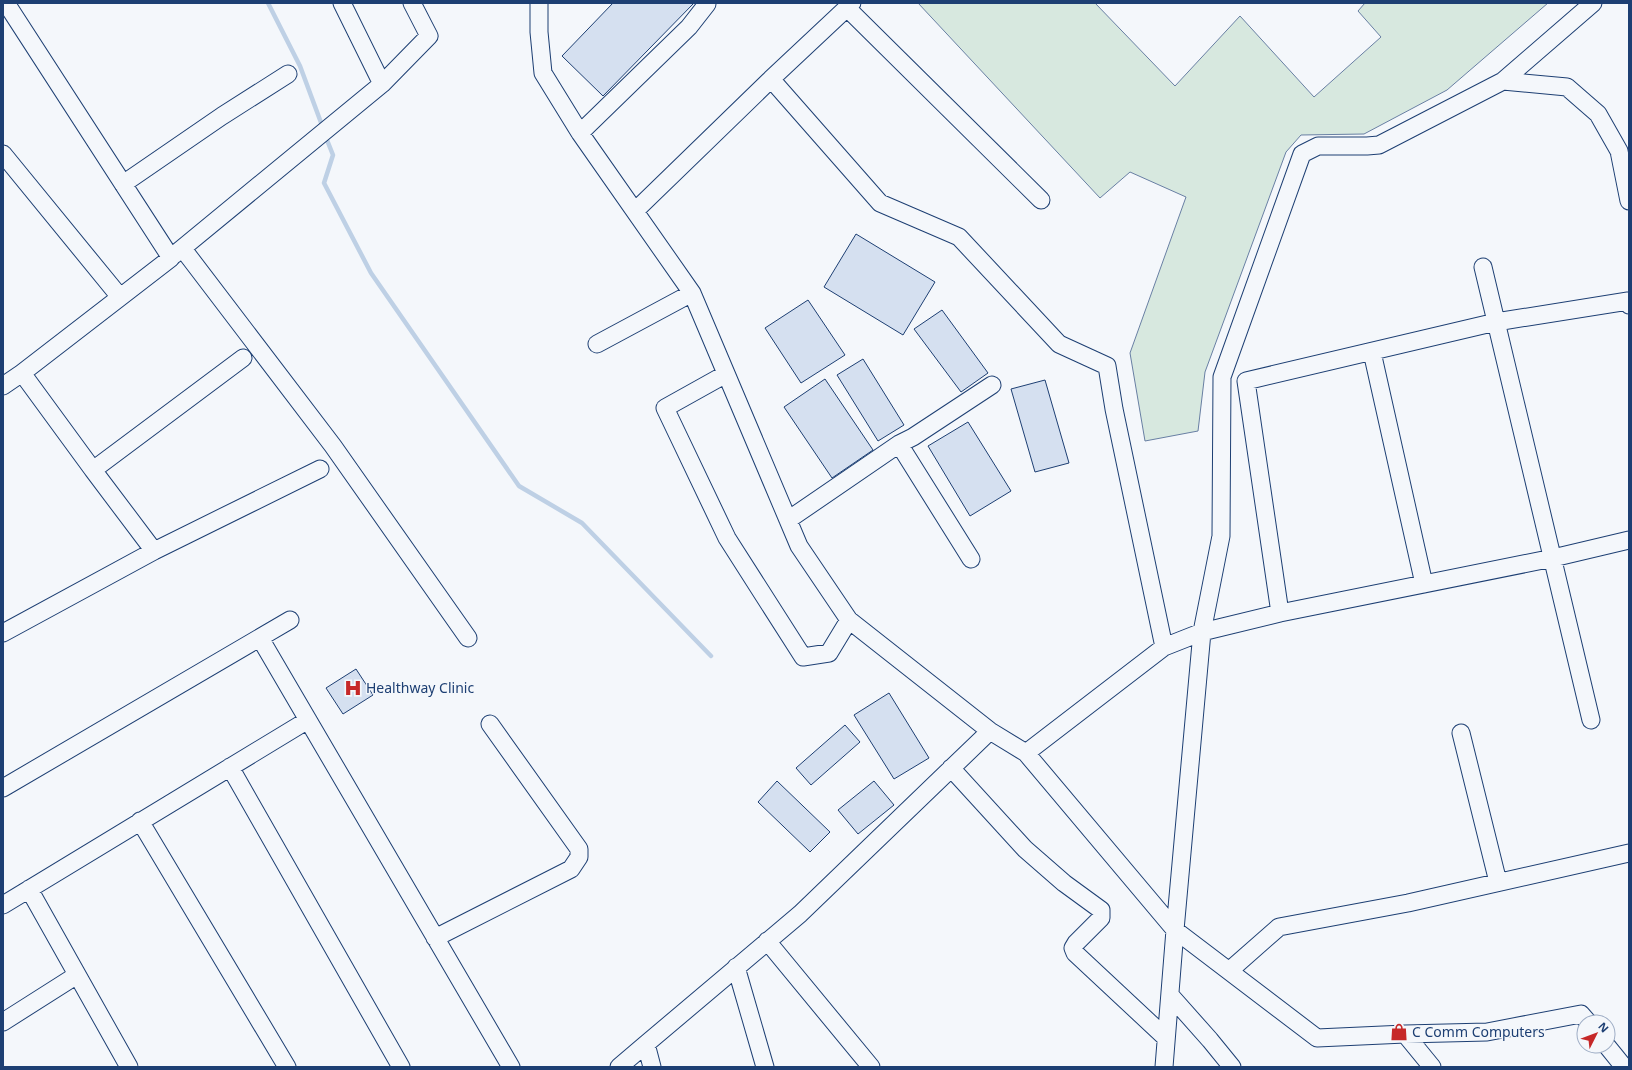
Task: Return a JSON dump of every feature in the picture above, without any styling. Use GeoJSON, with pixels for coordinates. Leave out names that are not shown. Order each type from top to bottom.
{"type":"FeatureCollection","features":[{"type":"Feature","properties":{"kind":"street"},"geometry":{"type":"LineString","coordinates":[[6,3],[123,184],[333,446],[468,638]]}},
{"type":"Feature","properties":{"kind":"street"},"geometry":{"type":"LineString","coordinates":[[342,3],[382,84]]}},
{"type":"Feature","properties":{"kind":"street"},"geometry":{"type":"LineString","coordinates":[[3,386],[22,373],[177,253],[382,84],[429,36],[412,3]]}},
{"type":"Feature","properties":{"kind":"street"},"geometry":{"type":"LineString","coordinates":[[539,3],[539,32],[543,73],[580,133],[692,293],[799,546],[849,620],[990,731],[1026,753],[1175,930],[1317,1038],[1487,1032],[1576,1015]]}},
{"type":"Feature","properties":{"kind":"street"},"geometry":{"type":"LineString","coordinates":[[1164,1067],[1202,632],[1221,536],[1222,377],[1302,154],[1318,146],[1378,145],[1503,81],[1593,3]]}},
{"type":"Feature","properties":{"kind":"street"},"geometry":{"type":"LineString","coordinates":[[580,133],[689,27],[707,4]]}},
{"type":"Feature","properties":{"kind":"street"},"geometry":{"type":"LineString","coordinates":[[635,211],[771,79],[850,6],[1041,200]]}},
{"type":"Feature","properties":{"kind":"street"},"geometry":{"type":"LineString","coordinates":[[123,184],[222,116],[288,74]]}},
{"type":"Feature","properties":{"kind":"street"},"geometry":{"type":"LineString","coordinates":[[771,79],[880,203],[959,237],[1059,344],[1108,366],[1114,409],[1164,647]]}},
{"type":"Feature","properties":{"kind":"street"},"geometry":{"type":"LineString","coordinates":[[1503,81],[1567,87],[1598,114],[1619,151],[1629,201]]}},
{"type":"Feature","properties":{"kind":"street"},"geometry":{"type":"LineString","coordinates":[[3,154],[120,297]]}},
{"type":"Feature","properties":{"kind":"street"},"geometry":{"type":"LineString","coordinates":[[1483,267],[1592,720]]}},
{"type":"Feature","properties":{"kind":"street"},"geometry":{"type":"LineString","coordinates":[[597,344],[692,293]]}},
{"type":"Feature","properties":{"kind":"street"},"geometry":{"type":"LineString","coordinates":[[1280,613],[1246,382],[1496,322],[1628,301],[1629,305]]}},
{"type":"Feature","properties":{"kind":"street"},"geometry":{"type":"LineString","coordinates":[[1372,352],[1424,584]]}},
{"type":"Feature","properties":{"kind":"street"},"geometry":{"type":"LineString","coordinates":[[93,470],[243,358]]}},
{"type":"Feature","properties":{"kind":"street"},"geometry":{"type":"LineString","coordinates":[[22,373],[154,551]]}},
{"type":"Feature","properties":{"kind":"street"},"geometry":{"type":"LineString","coordinates":[[726,374],[665,408],[727,538],[803,656],[829,653],[849,620]]}},
{"type":"Feature","properties":{"kind":"street"},"geometry":{"type":"LineString","coordinates":[[788,520],[899,444],[913,437],[992,385]]}},
{"type":"Feature","properties":{"kind":"street"},"geometry":{"type":"LineString","coordinates":[[899,444],[971,560]]}},
{"type":"Feature","properties":{"kind":"street"},"geometry":{"type":"LineString","coordinates":[[3,633],[154,551],[320,469]]}},
{"type":"Feature","properties":{"kind":"street"},"geometry":{"type":"LineString","coordinates":[[1026,753],[1164,647],[1202,632],[1280,613],[1553,558],[1629,540]]}},
{"type":"Feature","properties":{"kind":"street"},"geometry":{"type":"LineString","coordinates":[[3,788],[290,620]]}},
{"type":"Feature","properties":{"kind":"street"},"geometry":{"type":"LineString","coordinates":[[260,638],[511,1067]]}},
{"type":"Feature","properties":{"kind":"street"},"geometry":{"type":"LineString","coordinates":[[3,905],[308,720]]}},
{"type":"Feature","properties":{"kind":"street"},"geometry":{"type":"LineString","coordinates":[[435,938],[571,869],[579,857],[579,849],[490,724]]}},
{"type":"Feature","properties":{"kind":"street"},"geometry":{"type":"LineString","coordinates":[[619,1067],[800,914],[990,731]]}},
{"type":"Feature","properties":{"kind":"street"},"geometry":{"type":"LineString","coordinates":[[1461,732],[1498,882]]}},
{"type":"Feature","properties":{"kind":"street"},"geometry":{"type":"LineString","coordinates":[[230,767],[401,1067]]}},
{"type":"Feature","properties":{"kind":"street"},"geometry":{"type":"LineString","coordinates":[[951,768],[1026,849],[1064,883],[1101,910],[1101,918],[1076,943],[1073,948],[1075,953],[1166,1038]]}},
{"type":"Feature","properties":{"kind":"street"},"geometry":{"type":"LineString","coordinates":[[140,821],[286,1067]]}},
{"type":"Feature","properties":{"kind":"street"},"geometry":{"type":"LineString","coordinates":[[1230,971],[1278,927],[1408,903],[1629,853]]}},
{"type":"Feature","properties":{"kind":"street"},"geometry":{"type":"LineString","coordinates":[[29,889],[129,1067]]}},
{"type":"Feature","properties":{"kind":"street"},"geometry":{"type":"LineString","coordinates":[[767,941],[871,1067]]}},
{"type":"Feature","properties":{"kind":"street"},"geometry":{"type":"LineString","coordinates":[[736,968],[765,1067]]}},
{"type":"Feature","properties":{"kind":"street"},"geometry":{"type":"LineString","coordinates":[[3,1022],[77,975]]}},
{"type":"Feature","properties":{"kind":"street"},"geometry":{"type":"LineString","coordinates":[[1170,995],[1232,1067]]}},
{"type":"Feature","properties":{"kind":"street"},"geometry":{"type":"LineString","coordinates":[[1405,1034],[1432,1067]]}},
{"type":"Feature","properties":{"kind":"street"},"geometry":{"type":"LineString","coordinates":[[646,1044],[652,1067]]}},
{"type":"Feature","properties":{"kind":"street"},"geometry":{"type":"LineString","coordinates":[[1613,1054],[1624,1067]]}},
{"type":"Feature","properties":{"kind":"shaded area"},"geometry":{"type":"Polygon","coordinates":[[[918,3],[1095,3],[1175,86],[1240,16],[1314,97],[1381,37],[1358,11],[1365,3],[1548,3],[1447,90],[1364,134],[1301,135],[1286,152],[1205,372],[1198,431],[1145,441],[1130,353],[1186,197],[1130,172],[1100,198],[918,3]]]}},
{"type":"Feature","properties":{"kind":"building"},"geometry":{"type":"Polygon","coordinates":[[[613,3],[694,3],[603,96],[562,56],[613,3]]]}},
{"type":"Feature","properties":{"kind":"building"},"geometry":{"type":"Polygon","coordinates":[[[856,234],[935,282],[903,335],[824,287],[856,234]]]}},
{"type":"Feature","properties":{"kind":"building"},"geometry":{"type":"Polygon","coordinates":[[[808,300],[845,355],[801,383],[765,328],[808,300]]]}},
{"type":"Feature","properties":{"kind":"building"},"geometry":{"type":"Polygon","coordinates":[[[942,310],[988,373],[961,392],[914,329],[942,310]]]}},
{"type":"Feature","properties":{"kind":"building"},"geometry":{"type":"Polygon","coordinates":[[[863,359],[904,425],[878,441],[837,375],[863,359]]]}},
{"type":"Feature","properties":{"kind":"building"},"geometry":{"type":"Polygon","coordinates":[[[825,379],[873,450],[832,478],[784,407],[825,379]]]}},
{"type":"Feature","properties":{"kind":"building"},"geometry":{"type":"Polygon","coordinates":[[[1045,380],[1069,463],[1035,472],[1011,389],[1045,380]]]}},
{"type":"Feature","properties":{"kind":"building"},"geometry":{"type":"Polygon","coordinates":[[[968,422],[1011,491],[970,516],[928,446],[968,422]]]}},
{"type":"Feature","properties":{"kind":"building"},"geometry":{"type":"Polygon","coordinates":[[[356,669],[373,695],[343,714],[326,688],[356,669]]]}},
{"type":"Feature","properties":{"kind":"building"},"geometry":{"type":"Polygon","coordinates":[[[889,693],[929,758],[894,779],[854,715],[889,693]]]}},
{"type":"Feature","properties":{"kind":"building"},"geometry":{"type":"Polygon","coordinates":[[[845,725],[860,742],[811,785],[796,768],[845,725]]]}},
{"type":"Feature","properties":{"kind":"building"},"geometry":{"type":"Polygon","coordinates":[[[777,781],[830,832],[810,852],[758,802],[777,781]]]}},
{"type":"Feature","properties":{"kind":"building"},"geometry":{"type":"Polygon","coordinates":[[[874,781],[894,805],[858,834],[838,810],[874,781]]]}},
{"type":"Feature","properties":{"kind":"waterway"},"geometry":{"type":"LineString","coordinates":[[268,3],[300,66],[323,128]]}},
{"type":"Feature","properties":{"kind":"waterway"},"geometry":{"type":"LineString","coordinates":[[325,135],[333,155],[324,183],[371,273],[519,486],[582,523],[711,656]]}},
{"type":"Feature","properties":{"kind":"place","name":"Healthway Clinic"},"geometry":{"type":"Point","coordinates":[353,688]}},
{"type":"Feature","properties":{"kind":"place","name":"C Comm Computers"},"geometry":{"type":"Point","coordinates":[1399,1032]}}]}
